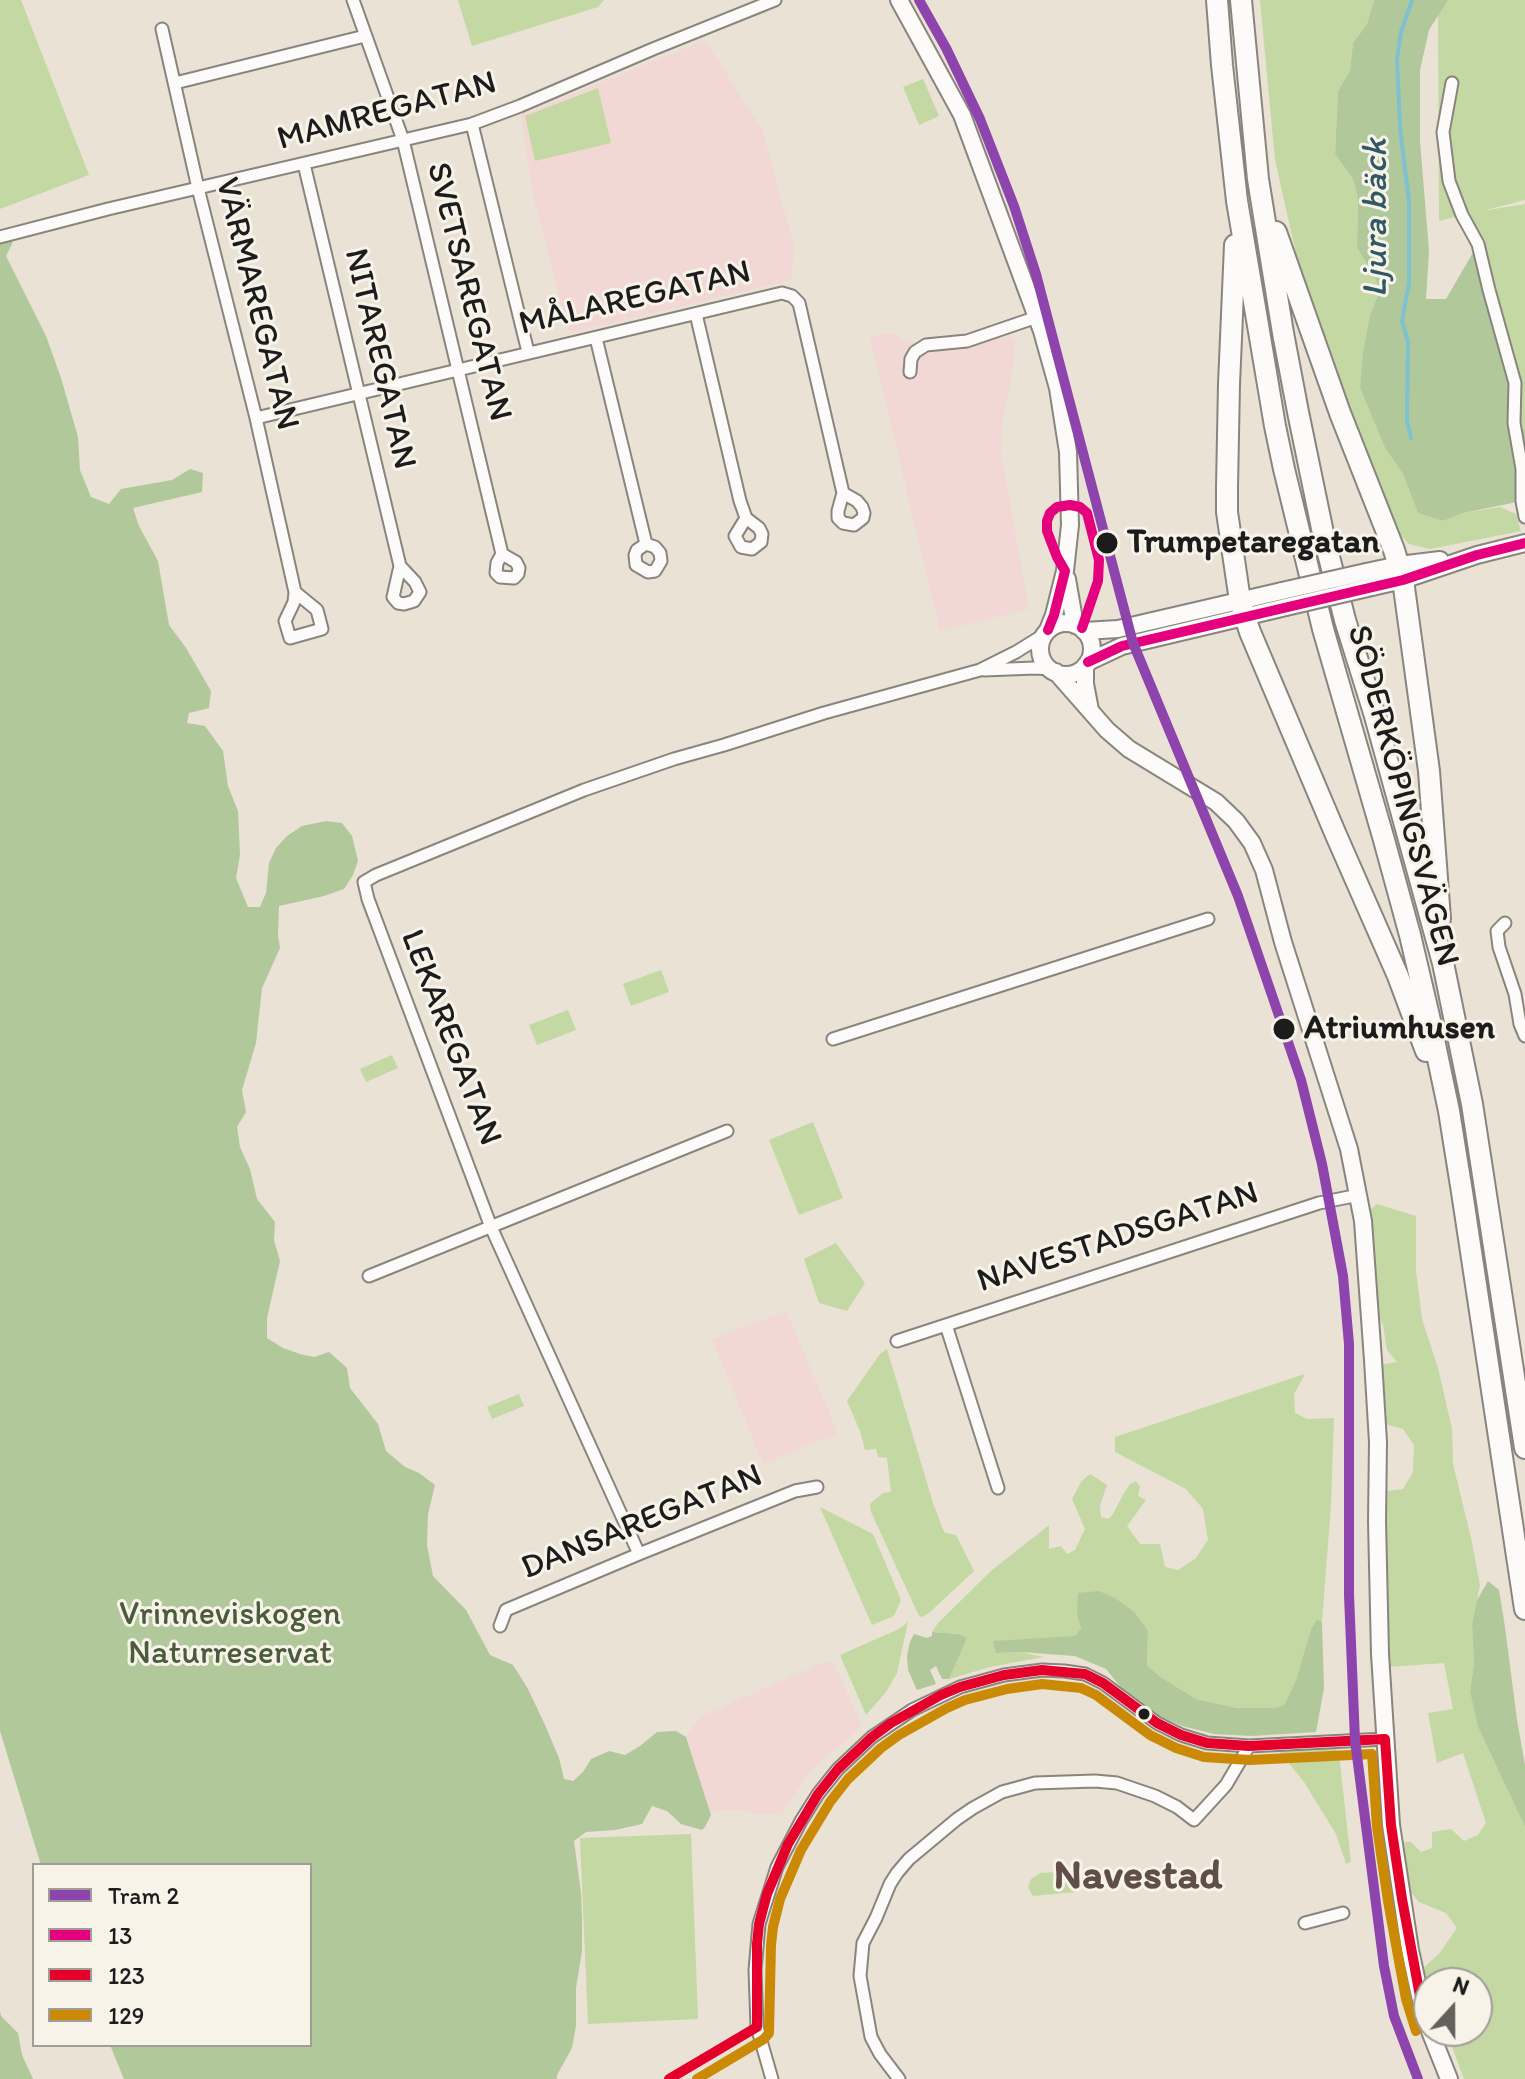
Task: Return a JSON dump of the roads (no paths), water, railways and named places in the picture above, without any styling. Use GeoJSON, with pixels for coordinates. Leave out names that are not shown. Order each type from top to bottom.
{"type":"FeatureCollection","features":[{"type":"Feature","properties":{"kind":"highway","name":"SÖDERKÖPINGSVÄGEN"},"geometry":{"type":"LineString","coordinates":[[1217,0],[1237,201],[1287,483],[1323,629],[1410,935],[1449,1111],[1525,1609]]}},
{"type":"Feature","properties":{"kind":"highway","name":"SÖDERKÖPINGSVÄGEN"},"geometry":{"type":"LineString","coordinates":[[1241,0],[1258,179],[1283,333],[1323,533],[1345,620],[1375,716],[1443,963],[1472,1104],[1525,1448]]}},
{"type":"Feature","properties":{"kind":"highway"},"geometry":{"type":"LineString","coordinates":[[1258,179],[1334,399],[1401,573],[1429,771],[1443,963]]}},
{"type":"Feature","properties":{"kind":"highway"},"geometry":{"type":"LineString","coordinates":[[1237,201],[1227,512],[1243,609],[1290,728],[1398,976],[1449,1111]]}},
{"type":"Feature","properties":{"kind":"street","name":"SVETSAREGATAN"},"geometry":{"type":"LineString","coordinates":[[353,0],[403,140],[502,554]]}},
{"type":"Feature","properties":{"kind":"street","name":"MAMREGATAN"},"geometry":{"type":"LineString","coordinates":[[0,237],[472,124],[775,0]]}},
{"type":"Feature","properties":{"kind":"street"},"geometry":{"type":"LineString","coordinates":[[899,0],[962,115],[1037,317],[1058,388],[1068,452],[1070,515],[1065,571],[1054,615],[1040,649],[1042,657],[1107,730],[1129,749],[1216,802],[1236,821],[1252,843],[1264,870],[1283,942],[1349,1149],[1363,1221],[1378,1442],[1377,1521],[1391,1825],[1415,1967]]}},
{"type":"Feature","properties":{"kind":"street","name":"VÄRMAREGATAN"},"geometry":{"type":"LineString","coordinates":[[162,29],[295,592]]}},
{"type":"Feature","properties":{"kind":"street"},"geometry":{"type":"LineString","coordinates":[[175,83],[365,36]]}},
{"type":"Feature","properties":{"kind":"street"},"geometry":{"type":"LineString","coordinates":[[1452,83],[1443,132],[1449,181],[1462,215],[1478,244],[1515,383],[1514,423],[1522,469],[1525,517]]}},
{"type":"Feature","properties":{"kind":"street"},"geometry":{"type":"LineString","coordinates":[[472,124],[528,352]]}},
{"type":"Feature","properties":{"kind":"street","name":"NITAREGATAN"},"geometry":{"type":"LineString","coordinates":[[304,164],[400,566]]}},
{"type":"Feature","properties":{"kind":"street","name":"MÅLAREGATAN"},"geometry":{"type":"LineString","coordinates":[[256,418],[782,293],[792,296],[799,303],[843,493]]}},
{"type":"Feature","properties":{"kind":"street"},"geometry":{"type":"LineString","coordinates":[[696,314],[746,518]]}},
{"type":"Feature","properties":{"kind":"street"},"geometry":{"type":"LineString","coordinates":[[910,372],[915,352],[926,345],[967,341],[1037,317]]}},
{"type":"Feature","properties":{"kind":"street"},"geometry":{"type":"LineString","coordinates":[[596,338],[646,544]]}},
{"type":"Feature","properties":{"kind":"street"},"geometry":{"type":"LineString","coordinates":[[980,670],[1070,674],[1122,646],[1243,609],[1525,543]]}},
{"type":"Feature","properties":{"kind":"street"},"geometry":{"type":"LineString","coordinates":[[1065,571],[1080,628],[1091,643],[1085,684],[1091,712]]}},
{"type":"Feature","properties":{"kind":"street"},"geometry":{"type":"LineString","coordinates":[[980,670],[1064,623],[1080,628],[1118,629],[1243,609]]}},
{"type":"Feature","properties":{"kind":"street","name":"LEKAREGATAN"},"geometry":{"type":"LineString","coordinates":[[639,1554],[491,1227],[364,882],[584,790],[659,764],[848,706],[980,670]]}},
{"type":"Feature","properties":{"kind":"street"},"geometry":{"type":"LineString","coordinates":[[833,1039],[1208,919]]}},
{"type":"Feature","properties":{"kind":"street"},"geometry":{"type":"LineString","coordinates":[[1505,923],[1497,931],[1499,947],[1525,1036]]}},
{"type":"Feature","properties":{"kind":"street"},"geometry":{"type":"LineString","coordinates":[[369,1276],[727,1131]]}},
{"type":"Feature","properties":{"kind":"street","name":"NAVESTADSGATAN"},"geometry":{"type":"LineString","coordinates":[[897,1341],[1319,1203],[1359,1195]]}},
{"type":"Feature","properties":{"kind":"street"},"geometry":{"type":"LineString","coordinates":[[946,1325],[998,1488]]}},
{"type":"Feature","properties":{"kind":"street","name":"DANSAREGATAN"},"geometry":{"type":"LineString","coordinates":[[500,1626],[506,1610],[795,1491],[817,1487]]}},
{"type":"Feature","properties":{"kind":"street"},"geometry":{"type":"LineString","coordinates":[[772,2079],[757,2027],[757,1944],[767,1894],[788,1844],[818,1794],[851,1756],[891,1723],[941,1695],[1004,1675],[1042,1670],[1064,1671],[1085,1674],[1103,1683],[1157,1723],[1207,1743],[1249,1746],[1385,1739]]}},
{"type":"Feature","properties":{"kind":"street"},"geometry":{"type":"LineString","coordinates":[[899,2079],[871,2037],[860,1976],[863,1943],[890,1884],[909,1859],[973,1808],[1002,1792],[1035,1783],[1117,1783],[1155,1796],[1194,1820],[1226,1785],[1249,1746]]}},
{"type":"Feature","properties":{"kind":"street"},"geometry":{"type":"LineString","coordinates":[[1305,1923],[1343,1913]]}},
{"type":"Feature","properties":{"kind":"street"},"geometry":{"type":"LineString","coordinates":[[1437,2047],[1449,2079]]}},
{"type":"Feature","properties":{"kind":"waterway","name":"Ljura bäck"},"geometry":{"type":"LineString","coordinates":[[1411,438],[1407,420],[1408,342],[1402,321],[1409,283],[1409,201],[1400,128],[1397,59],[1401,32],[1412,0]]}},
{"type":"Feature","properties":{"kind":"tram line","name":"2"},"geometry":{"type":"LineString","coordinates":[[919,0],[980,119],[1014,206],[1036,274],[1133,643],[1238,896],[1301,1080],[1322,1164],[1343,1276],[1349,1344],[1349,1595],[1355,1740],[1384,1966],[1394,2016],[1418,2079]]}},
{"type":"Feature","properties":{"kind":"place","name":"Trumpetaregatan"},"geometry":{"type":"Point","coordinates":[1107,543]}},
{"type":"Feature","properties":{"kind":"place","name":"Atriumhusen"},"geometry":{"type":"Point","coordinates":[1284,1029]}},
{"type":"Feature","properties":{"kind":"district","name":"Navestad"},"geometry":{"type":"Point","coordinates":[1138,1877]}},
{"type":"Feature","properties":{"kind":"park label","name":"Vrinneviskogen Naturreservat"},"geometry":{"type":"Point","coordinates":[230,1634]}}]}
